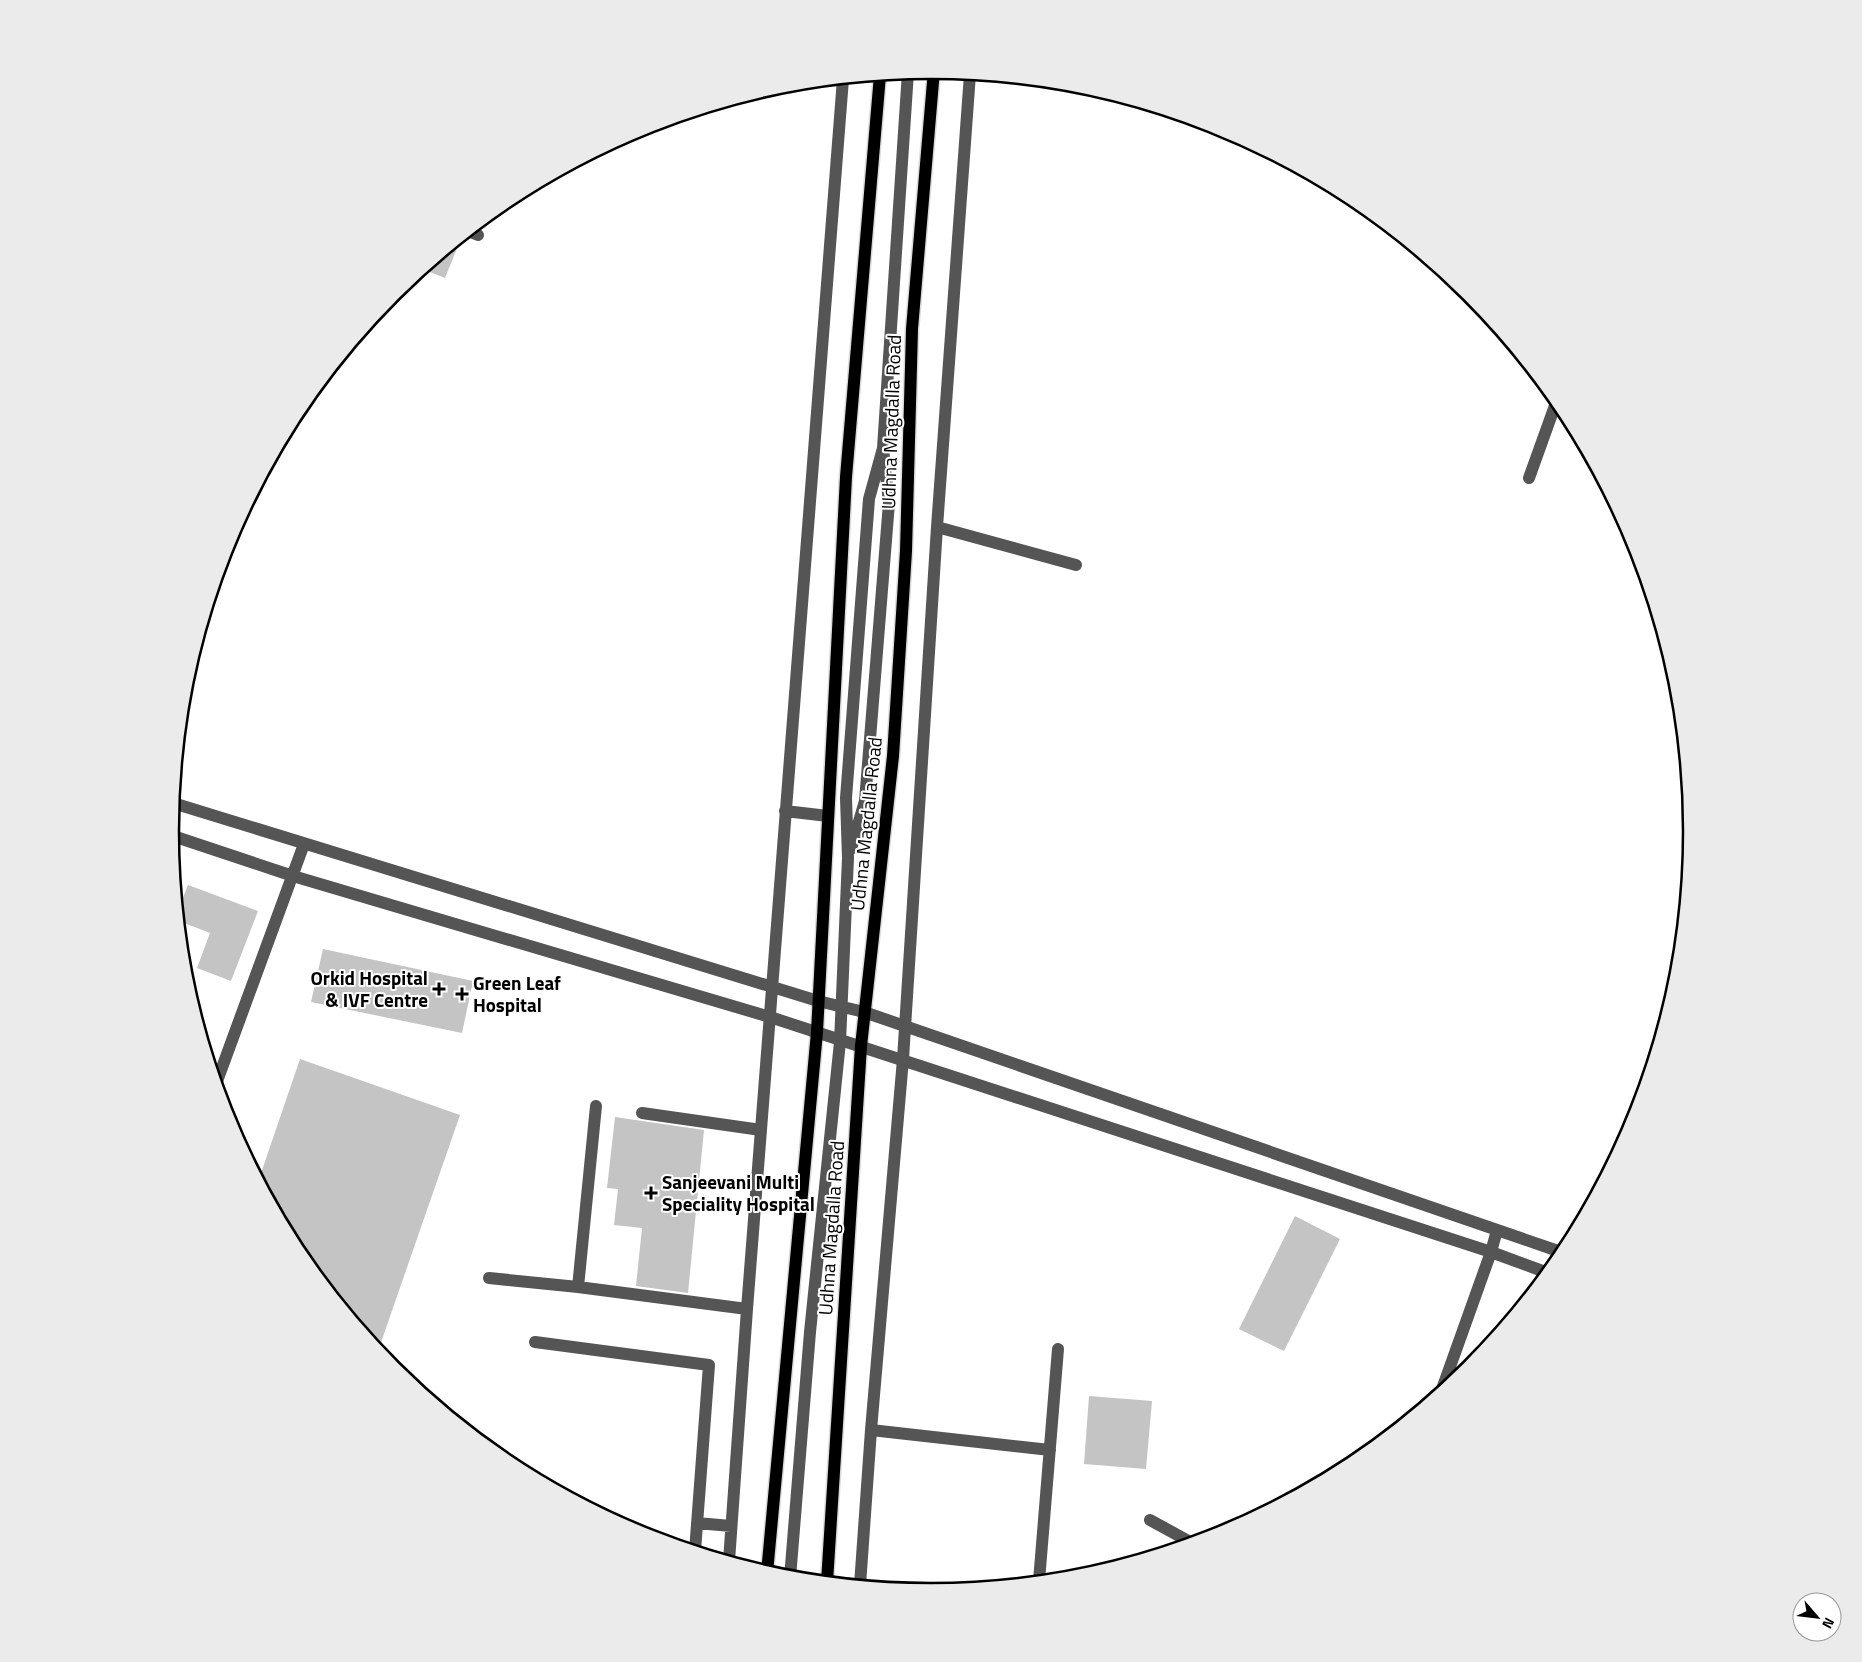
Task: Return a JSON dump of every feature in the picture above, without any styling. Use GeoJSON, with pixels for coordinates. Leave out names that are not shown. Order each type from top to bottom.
{"type":"FeatureCollection","features":[{"type":"Feature","properties":{"kind":"main road","name":"Udhna Magdalla Road"},"geometry":{"type":"LineString","coordinates":[[828,1576],[861,1046],[893,756],[906,551],[912,329],[933,79]]}},
{"type":"Feature","properties":{"kind":"main road","name":"Udhna Magdalla Road"},"geometry":{"type":"LineString","coordinates":[[768,1565],[817,1032],[846,477],[880,80]]}},
{"type":"Feature","properties":{"kind":"street"},"geometry":{"type":"LineString","coordinates":[[848,858],[865,801],[889,503],[882,448],[907,79]]}},
{"type":"Feature","properties":{"kind":"street"},"geometry":{"type":"LineString","coordinates":[[860,1580],[871,1430],[903,1059],[937,527],[970,80]]}},
{"type":"Feature","properties":{"kind":"street"},"geometry":{"type":"LineString","coordinates":[[729,1556],[785,811],[843,84]]}},
{"type":"Feature","properties":{"kind":"street"},"geometry":{"type":"LineString","coordinates":[[1529,478],[1554,410]]}},
{"type":"Feature","properties":{"kind":"street"},"geometry":{"type":"LineString","coordinates":[[791,1570],[810,1332],[840,1039],[848,858],[846,798],[868,499],[882,448]]}},
{"type":"Feature","properties":{"kind":"street"},"geometry":{"type":"LineString","coordinates":[[937,527],[1076,566]]}},
{"type":"Feature","properties":{"kind":"street"},"geometry":{"type":"LineString","coordinates":[[180,805],[818,1001],[864,1012],[1555,1250]]}},
{"type":"Feature","properties":{"kind":"street"},"geometry":{"type":"LineString","coordinates":[[785,811],[828,816]]}},
{"type":"Feature","properties":{"kind":"street"},"geometry":{"type":"LineString","coordinates":[[179,838],[293,876],[770,1017],[903,1059],[1491,1252],[1541,1270]]}},
{"type":"Feature","properties":{"kind":"street"},"geometry":{"type":"LineString","coordinates":[[220,1074],[304,844]]}},
{"type":"Feature","properties":{"kind":"street"},"geometry":{"type":"LineString","coordinates":[[578,1287],[596,1106]]}},
{"type":"Feature","properties":{"kind":"street"},"geometry":{"type":"LineString","coordinates":[[642,1113],[761,1130]]}},
{"type":"Feature","properties":{"kind":"street"},"geometry":{"type":"LineString","coordinates":[[1445,1380],[1497,1230]]}},
{"type":"Feature","properties":{"kind":"street"},"geometry":{"type":"LineString","coordinates":[[489,1278],[578,1287],[747,1309]]}},
{"type":"Feature","properties":{"kind":"street"},"geometry":{"type":"LineString","coordinates":[[535,1342],[709,1365],[696,1545]]}},
{"type":"Feature","properties":{"kind":"street"},"geometry":{"type":"LineString","coordinates":[[1039,1575],[1058,1349]]}},
{"type":"Feature","properties":{"kind":"street"},"geometry":{"type":"LineString","coordinates":[[871,1430],[1050,1450]]}},
{"type":"Feature","properties":{"kind":"street"},"geometry":{"type":"LineString","coordinates":[[1150,1520],[1184,1539]]}},
{"type":"Feature","properties":{"kind":"street"},"geometry":{"type":"LineString","coordinates":[[698,1523],[732,1526]]}},
{"type":"Feature","properties":{"kind":"building"},"geometry":{"type":"Polygon","coordinates":[[[458,246],[445,278],[428,271],[458,246]]]}},
{"type":"Feature","properties":{"kind":"building"},"geometry":{"type":"Polygon","coordinates":[[[188,885],[258,911],[231,981],[197,968],[210,933],[184,923],[182,900],[188,885]]]}},
{"type":"Feature","properties":{"kind":"building"},"geometry":{"type":"Polygon","coordinates":[[[323,949],[473,981],[462,1033],[311,1002],[323,949]]]}},
{"type":"Feature","properties":{"kind":"building"},"geometry":{"type":"Polygon","coordinates":[[[300,1059],[460,1115],[381,1344],[334,1289],[306,1249],[261,1173],[300,1059]]]}},
{"type":"Feature","properties":{"kind":"building"},"geometry":{"type":"Polygon","coordinates":[[[615,1117],[704,1130],[688,1293],[636,1286],[642,1228],[614,1225],[618,1189],[607,1188],[615,1117]]]}},
{"type":"Feature","properties":{"kind":"building"},"geometry":{"type":"Polygon","coordinates":[[[1295,1216],[1340,1239],[1284,1351],[1239,1329],[1295,1216]]]}},
{"type":"Feature","properties":{"kind":"building"},"geometry":{"type":"Polygon","coordinates":[[[1089,1396],[1152,1401],[1146,1469],[1084,1464],[1089,1396]]]}},
{"type":"Feature","properties":{"kind":"place","name":"Orkid Hospital & IVF Centre"},"geometry":{"type":"Point","coordinates":[439,989]}},
{"type":"Feature","properties":{"kind":"place","name":"Green Leaf Hospital"},"geometry":{"type":"Point","coordinates":[462,994]}},
{"type":"Feature","properties":{"kind":"place","name":"Sanjeevani Multi Speciality Hospital"},"geometry":{"type":"Point","coordinates":[651,1193]}}]}
